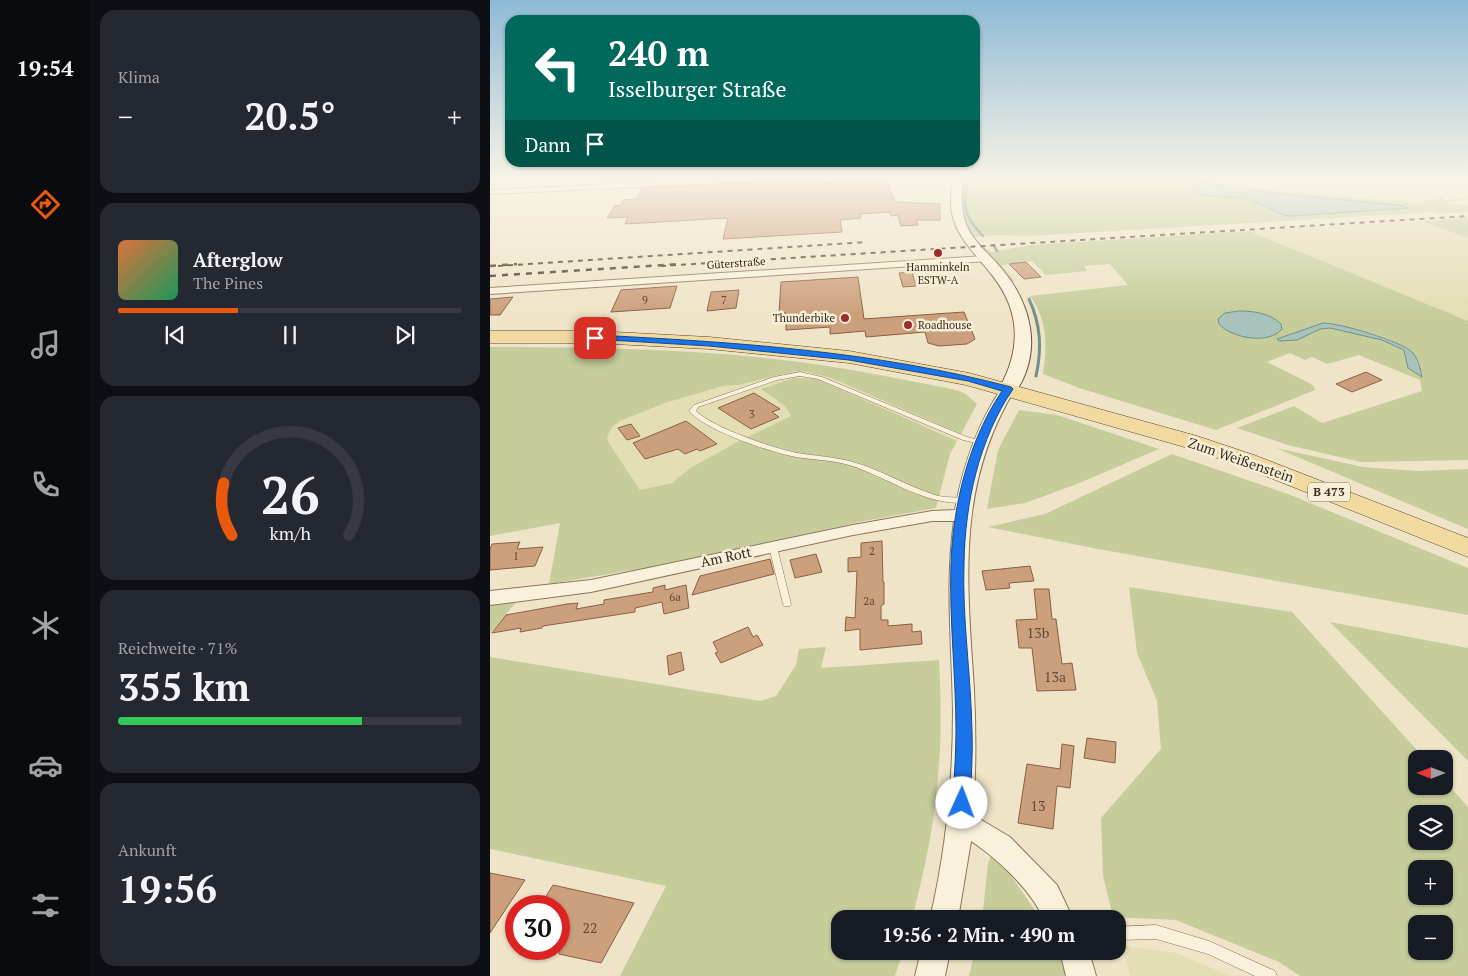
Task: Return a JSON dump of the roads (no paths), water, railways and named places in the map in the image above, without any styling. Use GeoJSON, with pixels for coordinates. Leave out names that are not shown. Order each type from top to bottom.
{"type":"FeatureCollection","features":[{"type":"Feature","properties":{"kind":"main road"},"geometry":{"type":"LineString","coordinates":[[961,224],[1013,296],[1023,327],[1023,357],[1018,373],[1008,389]]}},
{"type":"Feature","properties":{"kind":"main road","name":"B 473"},"geometry":{"type":"LineString","coordinates":[[490,337],[595,338],[709,343],[801,352],[900,365],[1008,389]]}},
{"type":"Feature","properties":{"kind":"main road","name":"Zum Weißenstein"},"geometry":{"type":"LineString","coordinates":[[1008,389],[1246,460],[1468,548]]}},
{"type":"Feature","properties":{"kind":"street","name":"Güterstraße"},"geometry":{"type":"LineString","coordinates":[[490,291],[984,258]]}},
{"type":"Feature","properties":{"kind":"street"},"geometry":{"type":"LineString","coordinates":[[946,910],[961,821],[964,731],[958,563],[964,508],[974,456],[997,405],[1008,389]]}},
{"type":"Feature","properties":{"kind":"street","name":"Am Rott"},"geometry":{"type":"LineString","coordinates":[[490,598],[590,586],[964,508]]}},
{"type":"Feature","properties":{"kind":"street"},"geometry":{"type":"LineString","coordinates":[[961,821],[1001,846],[1047,895],[1054,910]]}},
{"type":"Feature","properties":{"kind":"street"},"geometry":{"type":"LineString","coordinates":[[930,976],[934,960]]}},
{"type":"Feature","properties":{"kind":"street"},"geometry":{"type":"LineString","coordinates":[[1077,960],[1081,976]]}},
{"type":"Feature","properties":{"kind":"lane"},"geometry":{"type":"LineString","coordinates":[[964,508],[853,464],[787,452],[723,429],[695,416],[692,411],[696,406],[776,378],[800,374],[820,378],[965,439],[980,442]]}},
{"type":"Feature","properties":{"kind":"lane"},"geometry":{"type":"LineString","coordinates":[[773,547],[788,604]]}},
{"type":"Feature","properties":{"kind":"lane"},"geometry":{"type":"LineString","coordinates":[[1126,934],[1156,932],[1209,948],[1270,976]]}},
{"type":"Feature","properties":{"kind":"water"},"geometry":{"type":"Polygon","coordinates":[[[1239,311],[1256,312],[1272,317],[1281,324],[1282,329],[1268,337],[1250,338],[1232,333],[1219,324],[1218,319],[1225,313],[1239,311]]]}},
{"type":"Feature","properties":{"kind":"water"},"geometry":{"type":"Polygon","coordinates":[[[1323,323],[1370,333],[1406,348],[1416,358],[1422,377],[1408,368],[1404,350],[1382,340],[1330,328],[1320,329],[1297,340],[1279,341],[1277,339],[1323,323]]]}},
{"type":"Feature","properties":{"kind":"waterway"},"geometry":{"type":"LineString","coordinates":[[973,224],[983,236]]}},
{"type":"Feature","properties":{"kind":"waterway"},"geometry":{"type":"LineString","coordinates":[[994,246],[997,251]]}},
{"type":"Feature","properties":{"kind":"waterway"},"geometry":{"type":"LineString","coordinates":[[1029,299],[1036,318],[1040,347],[1036,376]]}},
{"type":"Feature","properties":{"kind":"railway"},"geometry":{"type":"LineString","coordinates":[[661,266],[1346,224]]}},
{"type":"Feature","properties":{"kind":"railway"},"geometry":{"type":"LineString","coordinates":[[498,266],[867,242]]}},
{"type":"Feature","properties":{"kind":"railway"},"geometry":{"type":"LineString","coordinates":[[490,266],[517,264]]}},
{"type":"Feature","properties":{"kind":"railway"},"geometry":{"type":"LineString","coordinates":[[490,276],[681,264]]}},
{"type":"Feature","properties":{"kind":"place","name":"Hamminkeln ESTW-A"},"geometry":{"type":"Point","coordinates":[938,253]}},
{"type":"Feature","properties":{"kind":"place","name":"Thunderbike"},"geometry":{"type":"Point","coordinates":[845,318]}},
{"type":"Feature","properties":{"kind":"place","name":"Roadhouse"},"geometry":{"type":"Point","coordinates":[908,325]}}]}
